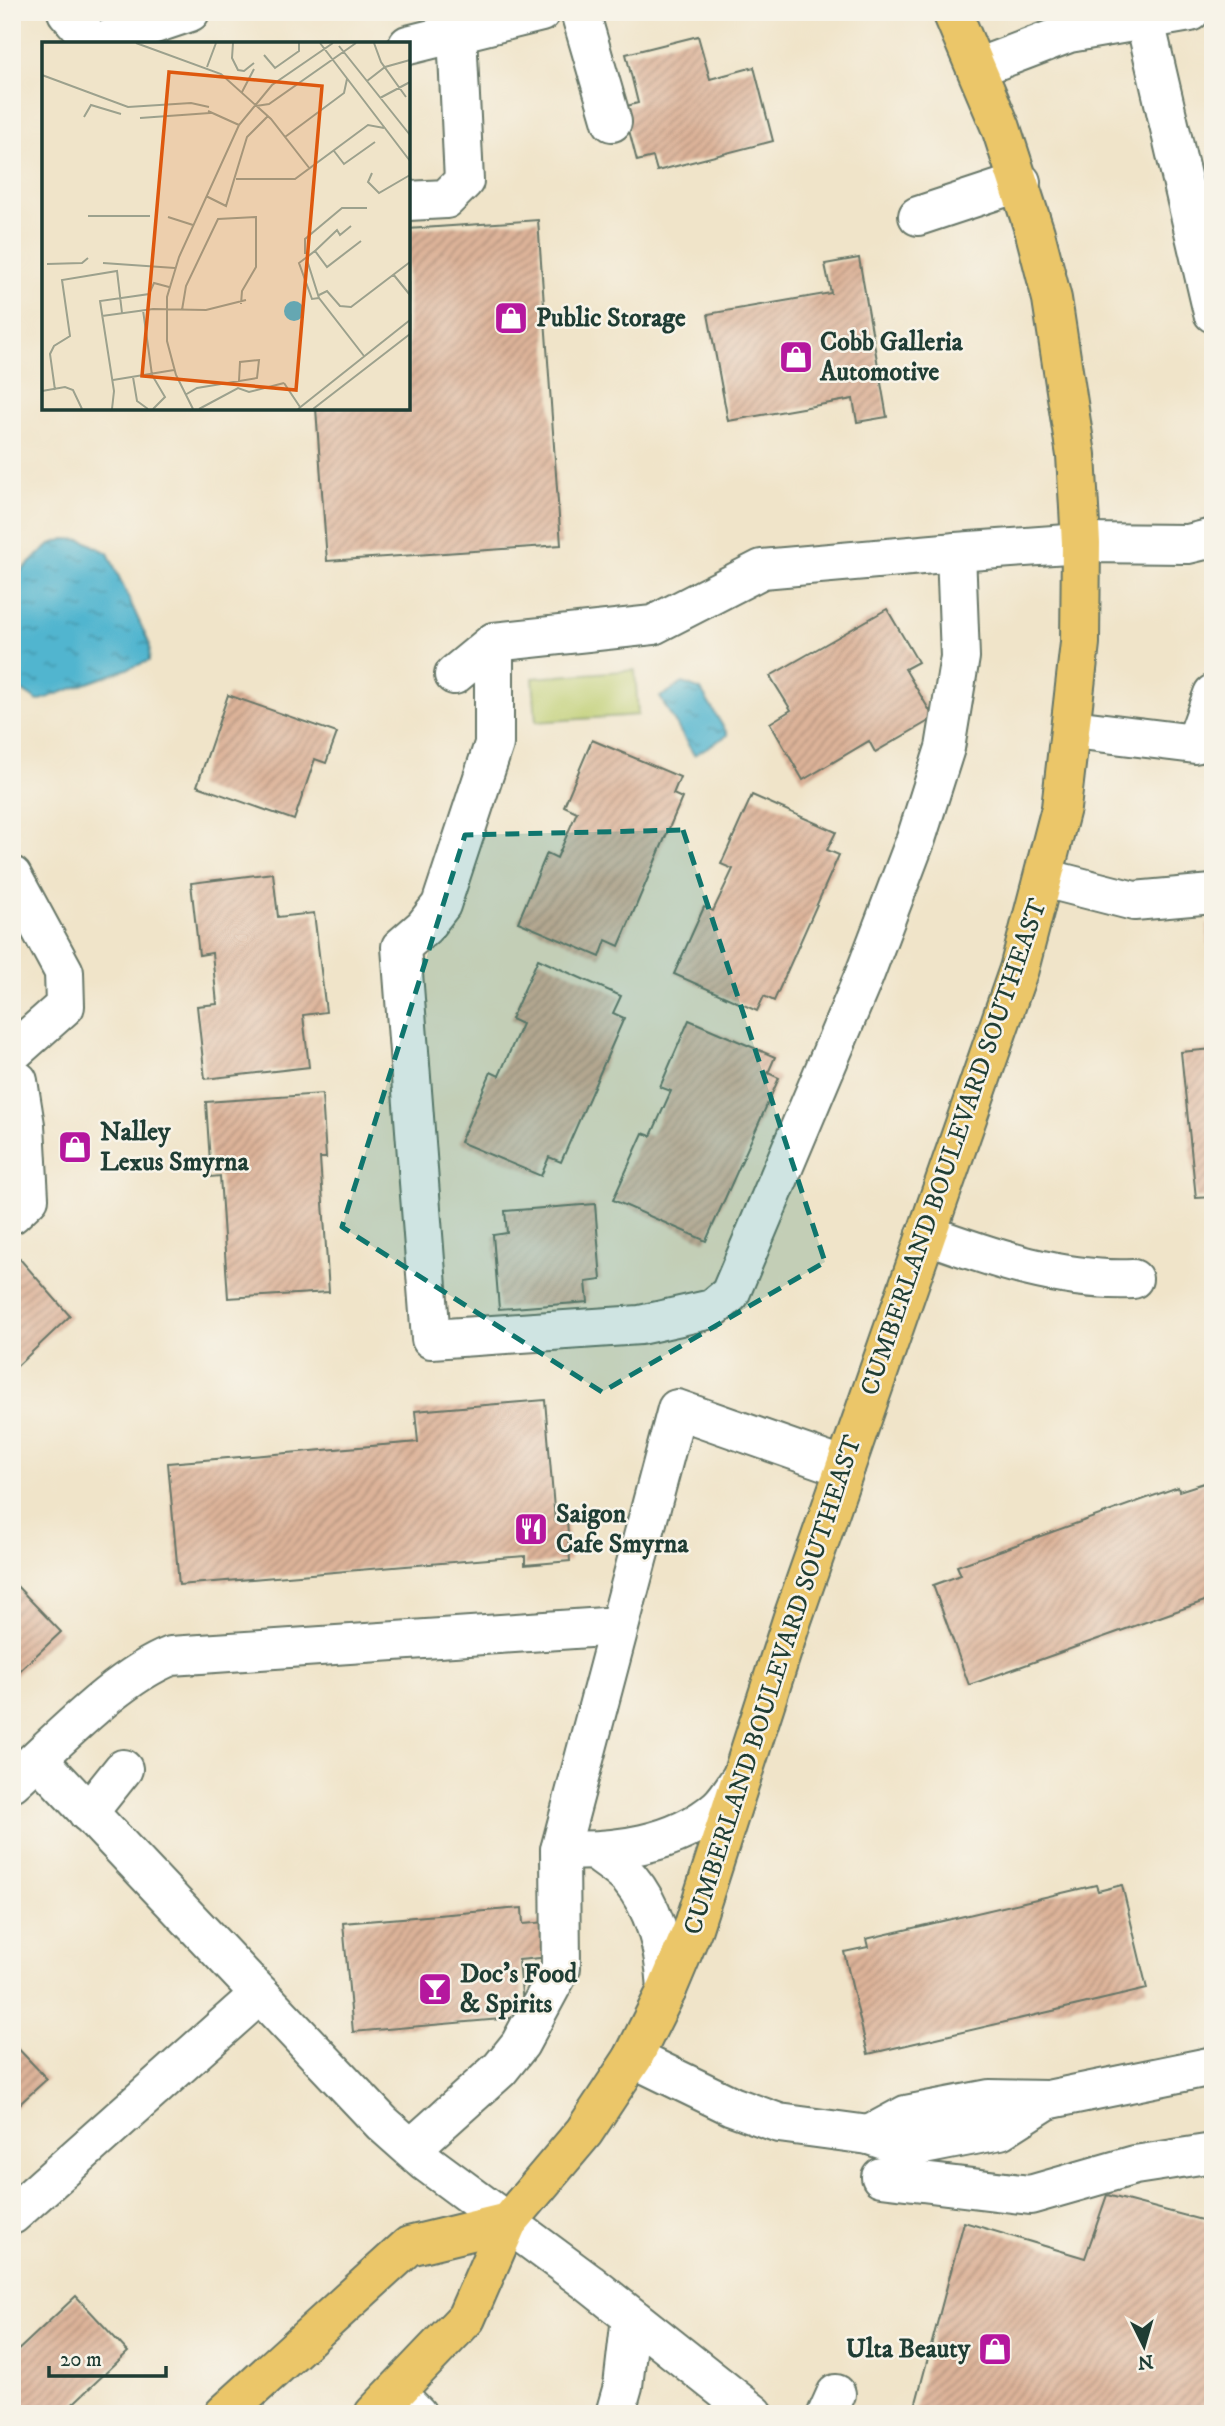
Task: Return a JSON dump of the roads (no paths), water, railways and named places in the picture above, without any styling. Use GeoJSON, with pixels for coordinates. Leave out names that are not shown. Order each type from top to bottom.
{"type":"FeatureCollection","features":[{"type":"Feature","properties":{"kind":"main road","name":"CUMBERLAND BOULEVARD SOUTHEAST"},"geometry":{"type":"LineString","coordinates":[[396,2407],[466,2318],[508,2222],[584,2132],[633,2058],[667,1990],[693,1928],[845,1468],[1019,969],[1061,808],[1073,729],[1080,643],[1082,543],[1076,455],[1052,299],[1021,183],[977,68],[952,12]]}},
{"type":"Feature","properties":{"kind":"main road"},"geometry":{"type":"LineString","coordinates":[[224,2414],[409,2246],[508,2222]]}},
{"type":"Feature","properties":{"kind":"lane"},"geometry":{"type":"LineString","coordinates":[[67,12],[93,42]]}},
{"type":"Feature","properties":{"kind":"lane"},"geometry":{"type":"LineString","coordinates":[[101,42],[190,12]]}},
{"type":"Feature","properties":{"kind":"lane"},"geometry":{"type":"LineString","coordinates":[[410,45],[541,12]]}},
{"type":"Feature","properties":{"kind":"lane"},"geometry":{"type":"LineString","coordinates":[[580,12],[612,122]]}},
{"type":"Feature","properties":{"kind":"lane"},"geometry":{"type":"LineString","coordinates":[[977,68],[1069,33],[1142,16],[1190,12]]}},
{"type":"Feature","properties":{"kind":"lane"},"geometry":{"type":"LineString","coordinates":[[1142,16],[1213,313]]}},
{"type":"Feature","properties":{"kind":"lane"},"geometry":{"type":"LineString","coordinates":[[410,201],[446,199],[464,181],[457,33]]}},
{"type":"Feature","properties":{"kind":"lane"},"geometry":{"type":"LineString","coordinates":[[918,216],[1021,183]]}},
{"type":"Feature","properties":{"kind":"lane"},"geometry":{"type":"LineString","coordinates":[[454,675],[494,642],[653,625],[762,569],[1082,543],[1188,544],[1213,538]]}},
{"type":"Feature","properties":{"kind":"lane"},"geometry":{"type":"LineString","coordinates":[[494,642],[494,744],[441,905],[424,927],[401,947],[431,1339],[640,1325],[712,1309],[730,1294],[864,976],[916,839],[945,748],[960,657],[956,552]]}},
{"type":"Feature","properties":{"kind":"lane"},"geometry":{"type":"LineString","coordinates":[[1073,729],[1195,744],[1213,694]]}},
{"type":"Feature","properties":{"kind":"lane"},"geometry":{"type":"LineString","coordinates":[[12,876],[64,972],[65,1006],[15,1067],[25,1125],[29,1198],[12,1214]]}},
{"type":"Feature","properties":{"kind":"lane"},"geometry":{"type":"LineString","coordinates":[[1044,878],[1135,901],[1213,894]]}},
{"type":"Feature","properties":{"kind":"lane"},"geometry":{"type":"LineString","coordinates":[[926,1234],[989,1257],[1103,1280],[1133,1279]]}},
{"type":"Feature","properties":{"kind":"lane"},"geometry":{"type":"LineString","coordinates":[[413,2147],[500,2069],[520,2044],[561,1968],[578,1851],[619,1626],[677,1409],[845,1468]]}},
{"type":"Feature","properties":{"kind":"lane"},"geometry":{"type":"LineString","coordinates":[[619,1626],[171,1656],[149,1665],[124,1684],[25,1771],[88,1813],[382,2123],[413,2147],[427,2163],[508,2222],[754,2414]]}},
{"type":"Feature","properties":{"kind":"lane"},"geometry":{"type":"LineString","coordinates":[[88,1813],[123,1769]]}},
{"type":"Feature","properties":{"kind":"lane"},"geometry":{"type":"LineString","coordinates":[[578,1851],[643,1844],[681,1831],[719,1808],[741,1778]]}},
{"type":"Feature","properties":{"kind":"lane"},"geometry":{"type":"LineString","coordinates":[[578,1851],[629,1879],[652,1917],[665,1957],[667,1990]]}},
{"type":"Feature","properties":{"kind":"lane"},"geometry":{"type":"LineString","coordinates":[[12,2216],[260,1994]]}},
{"type":"Feature","properties":{"kind":"lane"},"geometry":{"type":"LineString","coordinates":[[633,2058],[732,2106],[779,2123],[869,2135],[908,2148],[1000,2130],[1047,2100],[1213,2066]]}},
{"type":"Feature","properties":{"kind":"lane"},"geometry":{"type":"LineString","coordinates":[[869,2135],[884,2192],[1030,2195],[1135,2165],[1213,2153]]}},
{"type":"Feature","properties":{"kind":"lane"},"geometry":{"type":"LineString","coordinates":[[615,2414],[623,2386],[631,2317]]}},
{"type":"Feature","properties":{"kind":"water"},"geometry":{"type":"Polygon","coordinates":[[[65,539],[83,540],[108,553],[150,645],[149,661],[38,701],[12,684],[12,579],[51,544],[65,539]]]}},
{"type":"Feature","properties":{"kind":"water"},"geometry":{"type":"Polygon","coordinates":[[[683,683],[701,690],[728,735],[694,755],[660,697],[683,683]]]}},
{"type":"Feature","properties":{"kind":"place","name":"Public Storage"},"geometry":{"type":"Point","coordinates":[511,318]}},
{"type":"Feature","properties":{"kind":"place","name":"Cobb Galleria Automotive"},"geometry":{"type":"Point","coordinates":[796,357]}},
{"type":"Feature","properties":{"kind":"place","name":"Nalley Lexus Smyrna"},"geometry":{"type":"Point","coordinates":[75,1147]}},
{"type":"Feature","properties":{"kind":"place","name":"Saigon Cafe Smyrna"},"geometry":{"type":"Point","coordinates":[531,1529]}},
{"type":"Feature","properties":{"kind":"place","name":"Doc's Food & Spirits"},"geometry":{"type":"Point","coordinates":[435,1989]}},
{"type":"Feature","properties":{"kind":"place","name":"Ulta Beauty"},"geometry":{"type":"Point","coordinates":[995,2349]}}]}
